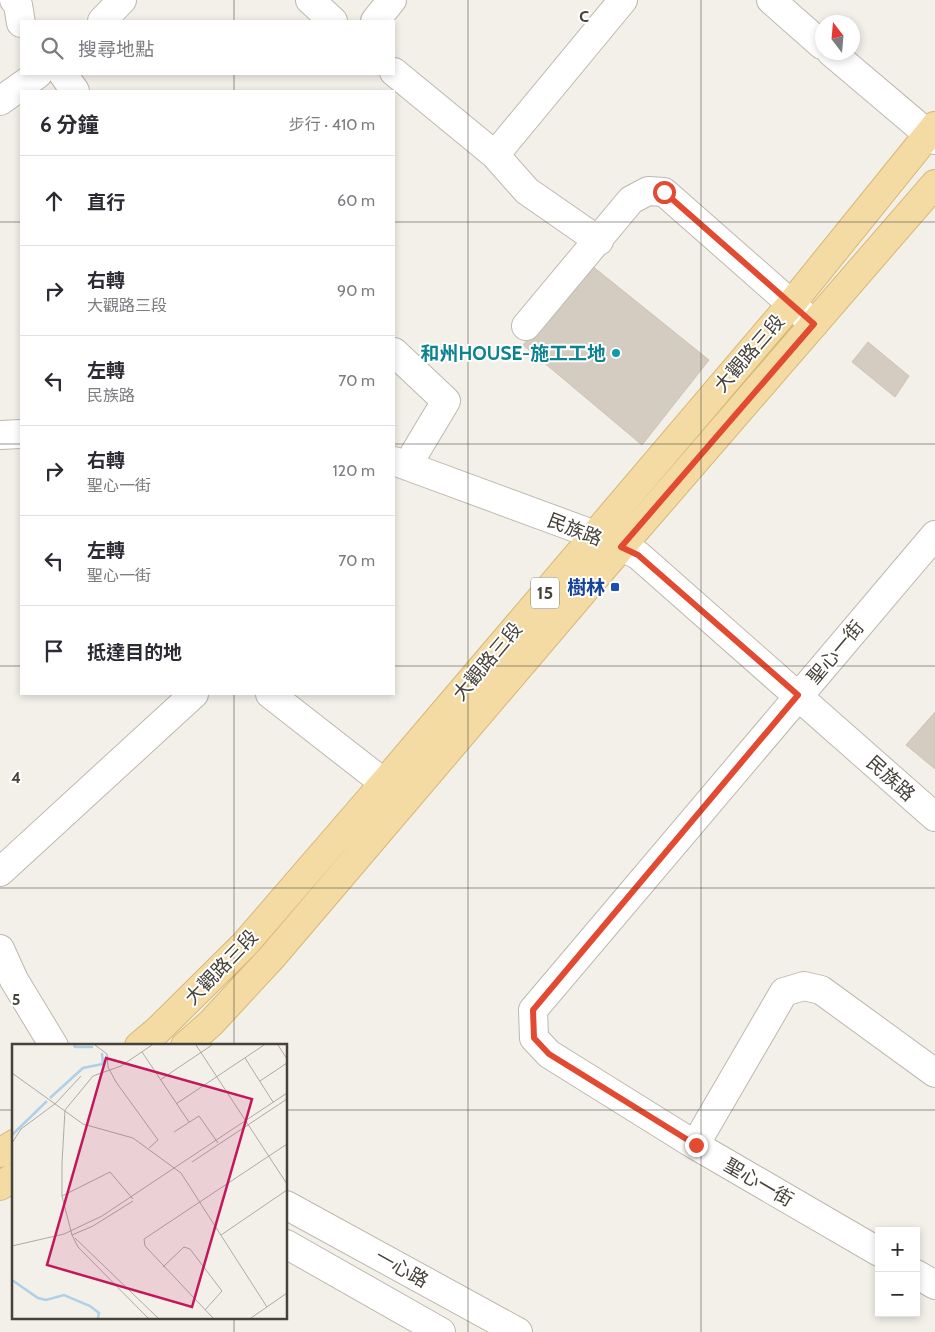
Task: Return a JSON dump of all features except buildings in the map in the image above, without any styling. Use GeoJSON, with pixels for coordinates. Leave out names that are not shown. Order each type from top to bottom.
{"type":"FeatureCollection","features":[{"type":"Feature","properties":{"kind":"main road","name":"大觀路三段"},"geometry":{"type":"LineString","coordinates":[[141,1044],[244,945],[792,303],[933,133]]}},
{"type":"Feature","properties":{"kind":"main road","name":"大觀路三段"},"geometry":{"type":"LineString","coordinates":[[188,1044],[211,1023],[273,956],[621,547],[935,184]]}},
{"type":"Feature","properties":{"kind":"main road"},"geometry":{"type":"LineString","coordinates":[[0,1153],[12,1145]]}},
{"type":"Feature","properties":{"kind":"main road"},"geometry":{"type":"LineString","coordinates":[[0,1186],[12,1178]]}},
{"type":"Feature","properties":{"kind":"street"},"geometry":{"type":"LineString","coordinates":[[14,0],[18,5],[20,20]]}},
{"type":"Feature","properties":{"kind":"street"},"geometry":{"type":"LineString","coordinates":[[103,20],[122,0]]}},
{"type":"Feature","properties":{"kind":"street"},"geometry":{"type":"LineString","coordinates":[[310,0],[332,20]]}},
{"type":"Feature","properties":{"kind":"street"},"geometry":{"type":"LineString","coordinates":[[376,20],[392,0]]}},
{"type":"Feature","properties":{"kind":"street"},"geometry":{"type":"LineString","coordinates":[[495,155],[623,0]]}},
{"type":"Feature","properties":{"kind":"street"},"geometry":{"type":"LineString","coordinates":[[771,0],[815,39]]}},
{"type":"Feature","properties":{"kind":"street"},"geometry":{"type":"LineString","coordinates":[[841,60],[933,133]]}},
{"type":"Feature","properties":{"kind":"street"},"geometry":{"type":"LineString","coordinates":[[395,73],[495,155],[527,191],[599,241]]}},
{"type":"Feature","properties":{"kind":"street"},"geometry":{"type":"LineString","coordinates":[[0,101],[37,75]]}},
{"type":"Feature","properties":{"kind":"street"},"geometry":{"type":"LineString","coordinates":[[64,75],[74,90]]}},
{"type":"Feature","properties":{"kind":"street"},"geometry":{"type":"LineString","coordinates":[[526,326],[599,241],[631,200],[648,191],[664,192],[814,324]]}},
{"type":"Feature","properties":{"kind":"street"},"geometry":{"type":"LineString","coordinates":[[395,353],[446,401],[401,463]]}},
{"type":"Feature","properties":{"kind":"street"},"geometry":{"type":"LineString","coordinates":[[0,435],[20,434]]}},
{"type":"Feature","properties":{"kind":"street","name":"民族路"},"geometry":{"type":"LineString","coordinates":[[401,463],[595,535],[638,555],[935,817]]}},
{"type":"Feature","properties":{"kind":"street","name":"聖心一街"},"geometry":{"type":"LineString","coordinates":[[875,1250],[696,1145],[549,1054],[534,1038],[533,1010],[935,535]]}},
{"type":"Feature","properties":{"kind":"street"},"geometry":{"type":"LineString","coordinates":[[0,872],[193,695]]}},
{"type":"Feature","properties":{"kind":"street"},"geometry":{"type":"LineString","coordinates":[[271,695],[384,783],[410,797]]}},
{"type":"Feature","properties":{"kind":"street"},"geometry":{"type":"LineString","coordinates":[[0,949],[14,980],[53,1044]]}},
{"type":"Feature","properties":{"kind":"street"},"geometry":{"type":"LineString","coordinates":[[696,1145],[784,992],[790,990],[804,986],[822,990],[935,1073]]}},
{"type":"Feature","properties":{"kind":"street","name":"一心路"},"geometry":{"type":"LineString","coordinates":[[288,1206],[518,1332]]}},
{"type":"Feature","properties":{"kind":"street","name":"一心路"},"geometry":{"type":"LineString","coordinates":[[288,1245],[441,1332]]}},
{"type":"Feature","properties":{"kind":"street"},"geometry":{"type":"LineString","coordinates":[[920,1276],[935,1285]]}},
{"type":"Feature","properties":{"kind":"place","name":"和州HOUSE-施工工地"},"geometry":{"type":"Point","coordinates":[616,353]}},
{"type":"Feature","properties":{"kind":"place","name":"樹林"},"geometry":{"type":"Point","coordinates":[615,587]}},
{"type":"Feature","properties":{"kind":"route"},"geometry":{"type":"LineString","coordinates":[[664,192],[814,324],[621,547],[638,555],[798,695],[533,1010],[534,1038],[549,1054],[696,1145]]}}]}
